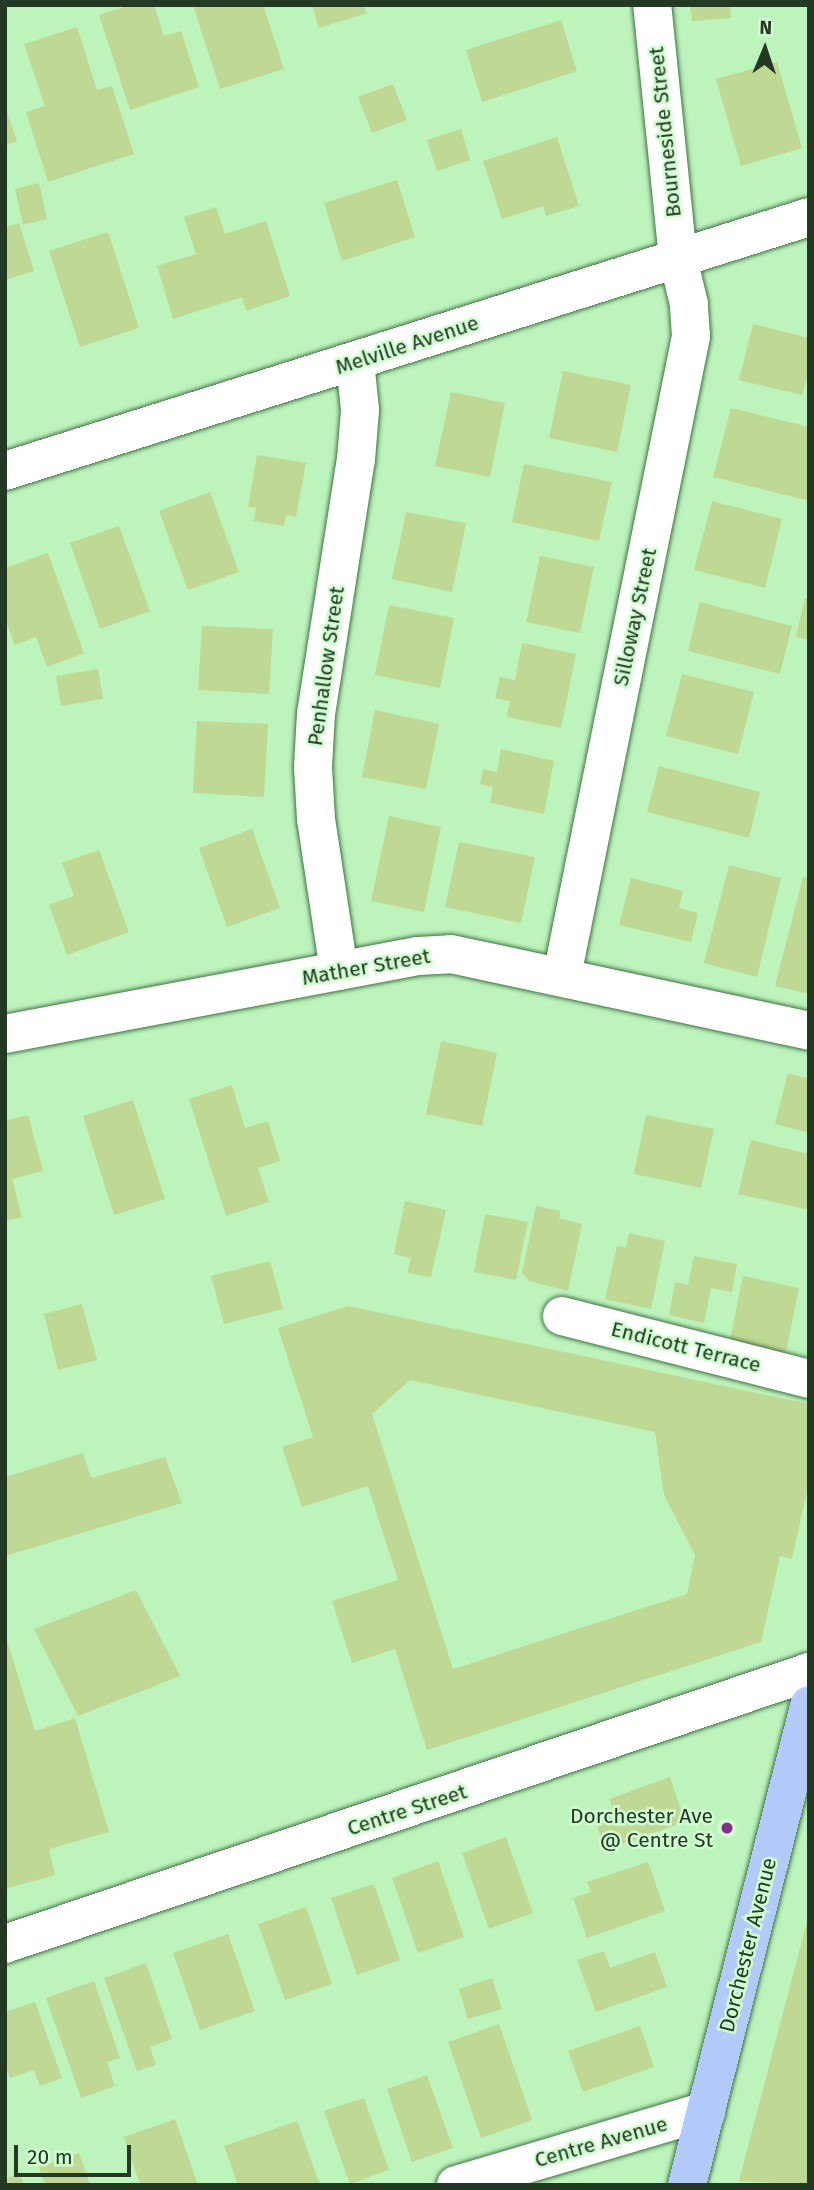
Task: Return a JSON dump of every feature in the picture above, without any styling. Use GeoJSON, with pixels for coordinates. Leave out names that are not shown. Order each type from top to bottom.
{"type":"FeatureCollection","features":[{"type":"Feature","properties":{"kind":"main road","name":"Dorchester Avenue"},"geometry":{"type":"LineString","coordinates":[[687,2185],[809,1705]]}},
{"type":"Feature","properties":{"kind":"street","name":"Bourneside Street"},"geometry":{"type":"LineString","coordinates":[[652,5],[678,259]]}},
{"type":"Feature","properties":{"kind":"street","name":"Melville Avenue"},"geometry":{"type":"LineString","coordinates":[[5,471],[809,217]]}},
{"type":"Feature","properties":{"kind":"street","name":"Silloway Street"},"geometry":{"type":"LineString","coordinates":[[562,976],[689,354],[689,304],[678,259]]}},
{"type":"Feature","properties":{"kind":"street","name":"Penhallow Street"},"geometry":{"type":"LineString","coordinates":[[338,971],[316,819],[313,766],[316,713],[356,460],[360,410],[355,361]]}},
{"type":"Feature","properties":{"kind":"street","name":"Mather Street"},"geometry":{"type":"LineString","coordinates":[[5,1034],[338,971],[451,954],[809,1031]]}},
{"type":"Feature","properties":{"kind":"street","name":"Endicott Terrace"},"geometry":{"type":"LineString","coordinates":[[562,1316],[809,1378]]}},
{"type":"Feature","properties":{"kind":"street","name":"Centre Street"},"geometry":{"type":"LineString","coordinates":[[5,1944],[809,1672]]}},
{"type":"Feature","properties":{"kind":"street","name":"Centre Avenue"},"geometry":{"type":"LineString","coordinates":[[456,2185],[706,2111]]}},
{"type":"Feature","properties":{"kind":"building"},"geometry":{"type":"Polygon","coordinates":[[[130,5],[154,5],[164,36],[181,31],[199,87],[130,110],[99,15],[130,5]]]}},
{"type":"Feature","properties":{"kind":"building"},"geometry":{"type":"Polygon","coordinates":[[[193,5],[263,5],[284,69],[220,89],[193,5]]]}},
{"type":"Feature","properties":{"kind":"building"},"geometry":{"type":"Polygon","coordinates":[[[312,5],[364,5],[367,13],[319,28],[312,5]]]}},
{"type":"Feature","properties":{"kind":"building"},"geometry":{"type":"Polygon","coordinates":[[[690,5],[730,5],[731,18],[692,21],[690,5]]]}},
{"type":"Feature","properties":{"kind":"building"},"geometry":{"type":"Polygon","coordinates":[[[561,20],[577,71],[482,102],[466,50],[561,20]]]}},
{"type":"Feature","properties":{"kind":"building"},"geometry":{"type":"Polygon","coordinates":[[[77,27],[97,90],[112,86],[134,154],[48,182],[26,112],[45,106],[24,44],[77,27]]]}},
{"type":"Feature","properties":{"kind":"building"},"geometry":{"type":"Polygon","coordinates":[[[777,62],[802,148],[741,166],[716,79],[777,62]]]}},
{"type":"Feature","properties":{"kind":"building"},"geometry":{"type":"Polygon","coordinates":[[[393,84],[407,120],[372,133],[358,97],[393,84]]]}},
{"type":"Feature","properties":{"kind":"building"},"geometry":{"type":"Polygon","coordinates":[[[5,106],[17,141],[5,145],[5,106]]]}},
{"type":"Feature","properties":{"kind":"building"},"geometry":{"type":"Polygon","coordinates":[[[461,129],[470,160],[437,171],[427,140],[461,129]]]}},
{"type":"Feature","properties":{"kind":"building"},"geometry":{"type":"Polygon","coordinates":[[[557,137],[579,206],[546,216],[543,206],[502,219],[483,161],[557,137]]]}},
{"type":"Feature","properties":{"kind":"building"},"geometry":{"type":"Polygon","coordinates":[[[397,180],[415,237],[342,261],[324,203],[397,180]]]}},
{"type":"Feature","properties":{"kind":"building"},"geometry":{"type":"Polygon","coordinates":[[[39,183],[47,219],[23,225],[15,189],[39,183]]]}},
{"type":"Feature","properties":{"kind":"building"},"geometry":{"type":"Polygon","coordinates":[[[216,207],[225,234],[266,221],[290,296],[246,311],[242,297],[173,319],[157,266],[196,254],[184,217],[216,207]]]}},
{"type":"Feature","properties":{"kind":"building"},"geometry":{"type":"Polygon","coordinates":[[[19,223],[34,271],[5,280],[5,227],[19,223]]]}},
{"type":"Feature","properties":{"kind":"building"},"geometry":{"type":"Polygon","coordinates":[[[108,232],[139,328],[80,347],[49,251],[108,232]]]}},
{"type":"Feature","properties":{"kind":"building"},"geometry":{"type":"Polygon","coordinates":[[[753,324],[809,338],[809,372],[802,395],[739,380],[753,324]]]}},
{"type":"Feature","properties":{"kind":"building"},"geometry":{"type":"Polygon","coordinates":[[[563,371],[631,385],[617,452],[549,438],[563,371]]]}},
{"type":"Feature","properties":{"kind":"building"},"geometry":{"type":"Polygon","coordinates":[[[451,392],[505,403],[490,477],[435,466],[451,392]]]}},
{"type":"Feature","properties":{"kind":"building"},"geometry":{"type":"Polygon","coordinates":[[[731,408],[809,427],[809,501],[713,477],[731,408]]]}},
{"type":"Feature","properties":{"kind":"building"},"geometry":{"type":"Polygon","coordinates":[[[257,455],[306,463],[296,517],[286,515],[284,526],[254,521],[256,508],[248,507],[257,455]]]}},
{"type":"Feature","properties":{"kind":"building"},"geometry":{"type":"Polygon","coordinates":[[[524,464],[612,482],[599,541],[512,522],[524,464]]]}},
{"type":"Feature","properties":{"kind":"building"},"geometry":{"type":"Polygon","coordinates":[[[210,492],[239,572],[188,590],[159,511],[210,492]]]}},
{"type":"Feature","properties":{"kind":"building"},"geometry":{"type":"Polygon","coordinates":[[[712,501],[782,519],[765,588],[694,570],[712,501]]]}},
{"type":"Feature","properties":{"kind":"building"},"geometry":{"type":"Polygon","coordinates":[[[406,512],[466,523],[452,592],[392,579],[406,512]]]}},
{"type":"Feature","properties":{"kind":"building"},"geometry":{"type":"Polygon","coordinates":[[[119,526],[150,611],[100,629],[70,543],[119,526]]]}},
{"type":"Feature","properties":{"kind":"building"},"geometry":{"type":"Polygon","coordinates":[[[48,553],[84,653],[47,667],[36,637],[15,645],[5,619],[5,568],[48,553]]]}},
{"type":"Feature","properties":{"kind":"building"},"geometry":{"type":"Polygon","coordinates":[[[540,556],[594,567],[580,633],[526,622],[540,556]]]}},
{"type":"Feature","properties":{"kind":"building"},"geometry":{"type":"Polygon","coordinates":[[[805,598],[809,599],[809,640],[796,637],[805,598]]]}},
{"type":"Feature","properties":{"kind":"building"},"geometry":{"type":"Polygon","coordinates":[[[700,602],[792,626],[780,674],[688,651],[700,602]]]}},
{"type":"Feature","properties":{"kind":"building"},"geometry":{"type":"Polygon","coordinates":[[[389,605],[454,618],[440,688],[375,675],[389,605]]]}},
{"type":"Feature","properties":{"kind":"building"},"geometry":{"type":"Polygon","coordinates":[[[202,626],[273,629],[269,694],[198,690],[202,626]]]}},
{"type":"Feature","properties":{"kind":"building"},"geometry":{"type":"Polygon","coordinates":[[[522,643],[576,654],[561,728],[507,717],[510,701],[495,698],[500,677],[515,680],[522,643]]]}},
{"type":"Feature","properties":{"kind":"building"},"geometry":{"type":"Polygon","coordinates":[[[98,669],[103,699],[61,706],[56,676],[98,669]]]}},
{"type":"Feature","properties":{"kind":"building"},"geometry":{"type":"Polygon","coordinates":[[[682,674],[754,692],[738,754],[666,736],[682,674]]]}},
{"type":"Feature","properties":{"kind":"building"},"geometry":{"type":"Polygon","coordinates":[[[375,710],[439,724],[426,789],[362,777],[375,710]]]}},
{"type":"Feature","properties":{"kind":"building"},"geometry":{"type":"Polygon","coordinates":[[[197,721],[268,724],[264,797],[193,793],[197,721]]]}},
{"type":"Feature","properties":{"kind":"building"},"geometry":{"type":"Polygon","coordinates":[[[501,749],[554,761],[544,814],[490,803],[493,787],[480,784],[483,769],[497,772],[501,749]]]}},
{"type":"Feature","properties":{"kind":"building"},"geometry":{"type":"Polygon","coordinates":[[[659,766],[760,792],[749,838],[647,812],[659,766]]]}},
{"type":"Feature","properties":{"kind":"building"},"geometry":{"type":"Polygon","coordinates":[[[389,816],[441,827],[424,912],[371,901],[389,816]]]}},
{"type":"Feature","properties":{"kind":"building"},"geometry":{"type":"Polygon","coordinates":[[[252,829],[280,908],[227,927],[199,848],[252,829]]]}},
{"type":"Feature","properties":{"kind":"building"},"geometry":{"type":"Polygon","coordinates":[[[459,842],[535,857],[521,923],[445,907],[459,842]]]}},
{"type":"Feature","properties":{"kind":"building"},"geometry":{"type":"Polygon","coordinates":[[[99,850],[129,932],[67,955],[49,905],[74,896],[62,863],[99,850]]]}},
{"type":"Feature","properties":{"kind":"building"},"geometry":{"type":"Polygon","coordinates":[[[729,865],[781,878],[757,977],[704,963],[729,865]]]}},
{"type":"Feature","properties":{"kind":"building"},"geometry":{"type":"Polygon","coordinates":[[[803,877],[809,878],[809,994],[775,986],[803,877]]]}},
{"type":"Feature","properties":{"kind":"building"},"geometry":{"type":"Polygon","coordinates":[[[631,878],[683,891],[679,908],[698,913],[691,942],[619,925],[631,878]]]}},
{"type":"Feature","properties":{"kind":"building"},"geometry":{"type":"Polygon","coordinates":[[[441,1041],[497,1053],[482,1126],[426,1114],[441,1041]]]}},
{"type":"Feature","properties":{"kind":"building"},"geometry":{"type":"Polygon","coordinates":[[[788,1073],[809,1079],[809,1133],[775,1124],[788,1073]]]}},
{"type":"Feature","properties":{"kind":"building"},"geometry":{"type":"Polygon","coordinates":[[[232,1085],[245,1128],[268,1121],[280,1161],[258,1168],[269,1202],[226,1216],[189,1099],[232,1085]]]}},
{"type":"Feature","properties":{"kind":"building"},"geometry":{"type":"Polygon","coordinates":[[[133,1100],[165,1199],[114,1215],[83,1116],[133,1100]]]}},
{"type":"Feature","properties":{"kind":"building"},"geometry":{"type":"Polygon","coordinates":[[[28,1115],[43,1171],[12,1179],[22,1217],[5,1221],[5,1121],[28,1115]]]}},
{"type":"Feature","properties":{"kind":"building"},"geometry":{"type":"Polygon","coordinates":[[[646,1115],[714,1129],[701,1188],[634,1174],[646,1115]]]}},
{"type":"Feature","properties":{"kind":"building"},"geometry":{"type":"Polygon","coordinates":[[[751,1140],[809,1154],[809,1210],[738,1194],[751,1140]]]}},
{"type":"Feature","properties":{"kind":"building"},"geometry":{"type":"Polygon","coordinates":[[[405,1201],[446,1210],[431,1277],[407,1273],[411,1258],[394,1254],[405,1201]]]}},
{"type":"Feature","properties":{"kind":"building"},"geometry":{"type":"Polygon","coordinates":[[[536,1206],[561,1211],[559,1218],[582,1224],[568,1291],[529,1281],[522,1273],[536,1206]]]}},
{"type":"Feature","properties":{"kind":"building"},"geometry":{"type":"Polygon","coordinates":[[[485,1214],[528,1222],[516,1280],[474,1272],[485,1214]]]}},
{"type":"Feature","properties":{"kind":"building"},"geometry":{"type":"Polygon","coordinates":[[[629,1233],[665,1241],[651,1309],[605,1299],[617,1246],[626,1247],[629,1233]]]}},
{"type":"Feature","properties":{"kind":"building"},"geometry":{"type":"Polygon","coordinates":[[[694,1256],[737,1264],[732,1292],[711,1288],[704,1323],[669,1315],[675,1282],[688,1285],[694,1256]]]}},
{"type":"Feature","properties":{"kind":"building"},"geometry":{"type":"Polygon","coordinates":[[[270,1261],[283,1309],[224,1324],[211,1276],[270,1261]]]}},
{"type":"Feature","properties":{"kind":"building"},"geometry":{"type":"Polygon","coordinates":[[[743,1276],[799,1288],[785,1357],[729,1345],[743,1276]]]}},
{"type":"Feature","properties":{"kind":"building"},"geometry":{"type":"Polygon","coordinates":[[[82,1304],[97,1360],[58,1370],[44,1314],[82,1304]]]}},
{"type":"Feature","properties":{"kind":"building"},"geometry":{"type":"Polygon","coordinates":[[[348,1306],[809,1404],[809,1482],[792,1559],[780,1556],[761,1642],[427,1750],[395,1649],[352,1663],[332,1601],[398,1580],[368,1486],[302,1507],[282,1447],[313,1437],[278,1328],[348,1306]],[[410,1380],[372,1414],[453,1669],[687,1594],[695,1555],[664,1495],[655,1432],[410,1380]]]}},
{"type":"Feature","properties":{"kind":"building"},"geometry":{"type":"Polygon","coordinates":[[[83,1453],[91,1478],[165,1457],[182,1503],[5,1556],[5,1477],[83,1453]]]}},
{"type":"Feature","properties":{"kind":"building"},"geometry":{"type":"Polygon","coordinates":[[[136,1590],[180,1676],[78,1716],[34,1629],[136,1590]]]}},
{"type":"Feature","properties":{"kind":"building"},"geometry":{"type":"Polygon","coordinates":[[[5,1634],[35,1731],[75,1718],[109,1832],[49,1849],[55,1875],[5,1889],[5,1634]]]}},
{"type":"Feature","properties":{"kind":"building"},"geometry":{"type":"Polygon","coordinates":[[[670,1777],[685,1822],[605,1850],[594,1817],[613,1811],[609,1799],[670,1777]]]}},
{"type":"Feature","properties":{"kind":"building"},"geometry":{"type":"Polygon","coordinates":[[[506,1837],[533,1913],[489,1929],[462,1853],[506,1837]]]}},
{"type":"Feature","properties":{"kind":"building"},"geometry":{"type":"Polygon","coordinates":[[[438,1861],[464,1937],[418,1953],[392,1878],[438,1861]]]}},
{"type":"Feature","properties":{"kind":"building"},"geometry":{"type":"Polygon","coordinates":[[[648,1862],[665,1911],[587,1938],[573,1898],[591,1892],[587,1882],[648,1862]]]}},
{"type":"Feature","properties":{"kind":"building"},"geometry":{"type":"Polygon","coordinates":[[[374,1884],[400,1960],[357,1975],[331,1898],[374,1884]]]}},
{"type":"Feature","properties":{"kind":"building"},"geometry":{"type":"Polygon","coordinates":[[[306,1907],[332,1984],[285,2000],[258,1924],[306,1907]]]}},
{"type":"Feature","properties":{"kind":"building"},"geometry":{"type":"Polygon","coordinates":[[[808,1918],[809,2185],[739,2181],[774,2047],[808,1918]]]}},
{"type":"Feature","properties":{"kind":"building"},"geometry":{"type":"Polygon","coordinates":[[[228,1934],[255,2011],[200,2030],[173,1953],[228,1934]]]}},
{"type":"Feature","properties":{"kind":"building"},"geometry":{"type":"Polygon","coordinates":[[[604,1951],[610,1968],[655,1952],[667,1987],[596,2012],[577,1960],[604,1951]]]}},
{"type":"Feature","properties":{"kind":"building"},"geometry":{"type":"Polygon","coordinates":[[[146,1963],[172,2039],[150,2047],[156,2065],[137,2071],[104,1978],[146,1963]]]}},
{"type":"Feature","properties":{"kind":"building"},"geometry":{"type":"Polygon","coordinates":[[[492,1978],[502,2009],[468,2019],[459,1989],[492,1978]]]}},
{"type":"Feature","properties":{"kind":"building"},"geometry":{"type":"Polygon","coordinates":[[[94,1981],[120,2058],[107,2062],[115,2086],[81,2098],[46,1998],[94,1981]]]}},
{"type":"Feature","properties":{"kind":"building"},"geometry":{"type":"Polygon","coordinates":[[[35,2002],[62,2078],[40,2086],[34,2070],[10,2078],[5,2064],[5,2012],[35,2002]]]}},
{"type":"Feature","properties":{"kind":"building"},"geometry":{"type":"Polygon","coordinates":[[[499,2024],[532,2120],[481,2138],[448,2042],[499,2024]]]}},
{"type":"Feature","properties":{"kind":"building"},"geometry":{"type":"Polygon","coordinates":[[[640,2026],[654,2067],[583,2092],[568,2051],[640,2026]]]}},
{"type":"Feature","properties":{"kind":"building"},"geometry":{"type":"Polygon","coordinates":[[[427,2075],[453,2148],[412,2162],[387,2089],[427,2075]]]}},
{"type":"Feature","properties":{"kind":"building"},"geometry":{"type":"Polygon","coordinates":[[[364,2098],[389,2170],[350,2184],[324,2111],[364,2098]]]}},
{"type":"Feature","properties":{"kind":"building"},"geometry":{"type":"Polygon","coordinates":[[[175,2119],[198,2185],[140,2185],[124,2137],[175,2119]]]}},
{"type":"Feature","properties":{"kind":"building"},"geometry":{"type":"Polygon","coordinates":[[[297,2121],[320,2185],[238,2185],[224,2146],[297,2121]]]}},
{"type":"Feature","properties":{"kind":"building"},"geometry":{"type":"Polygon","coordinates":[[[79,2153],[90,2185],[45,2185],[39,2167],[79,2153]]]}},
{"type":"Feature","properties":{"kind":"building"},"geometry":{"type":"Polygon","coordinates":[[[20,2173],[24,2185],[5,2185],[5,2179],[20,2173]]]}},
{"type":"Feature","properties":{"kind":"place","name":"Dorchester Ave @ Centre St"},"geometry":{"type":"Point","coordinates":[727,1828]}}]}
